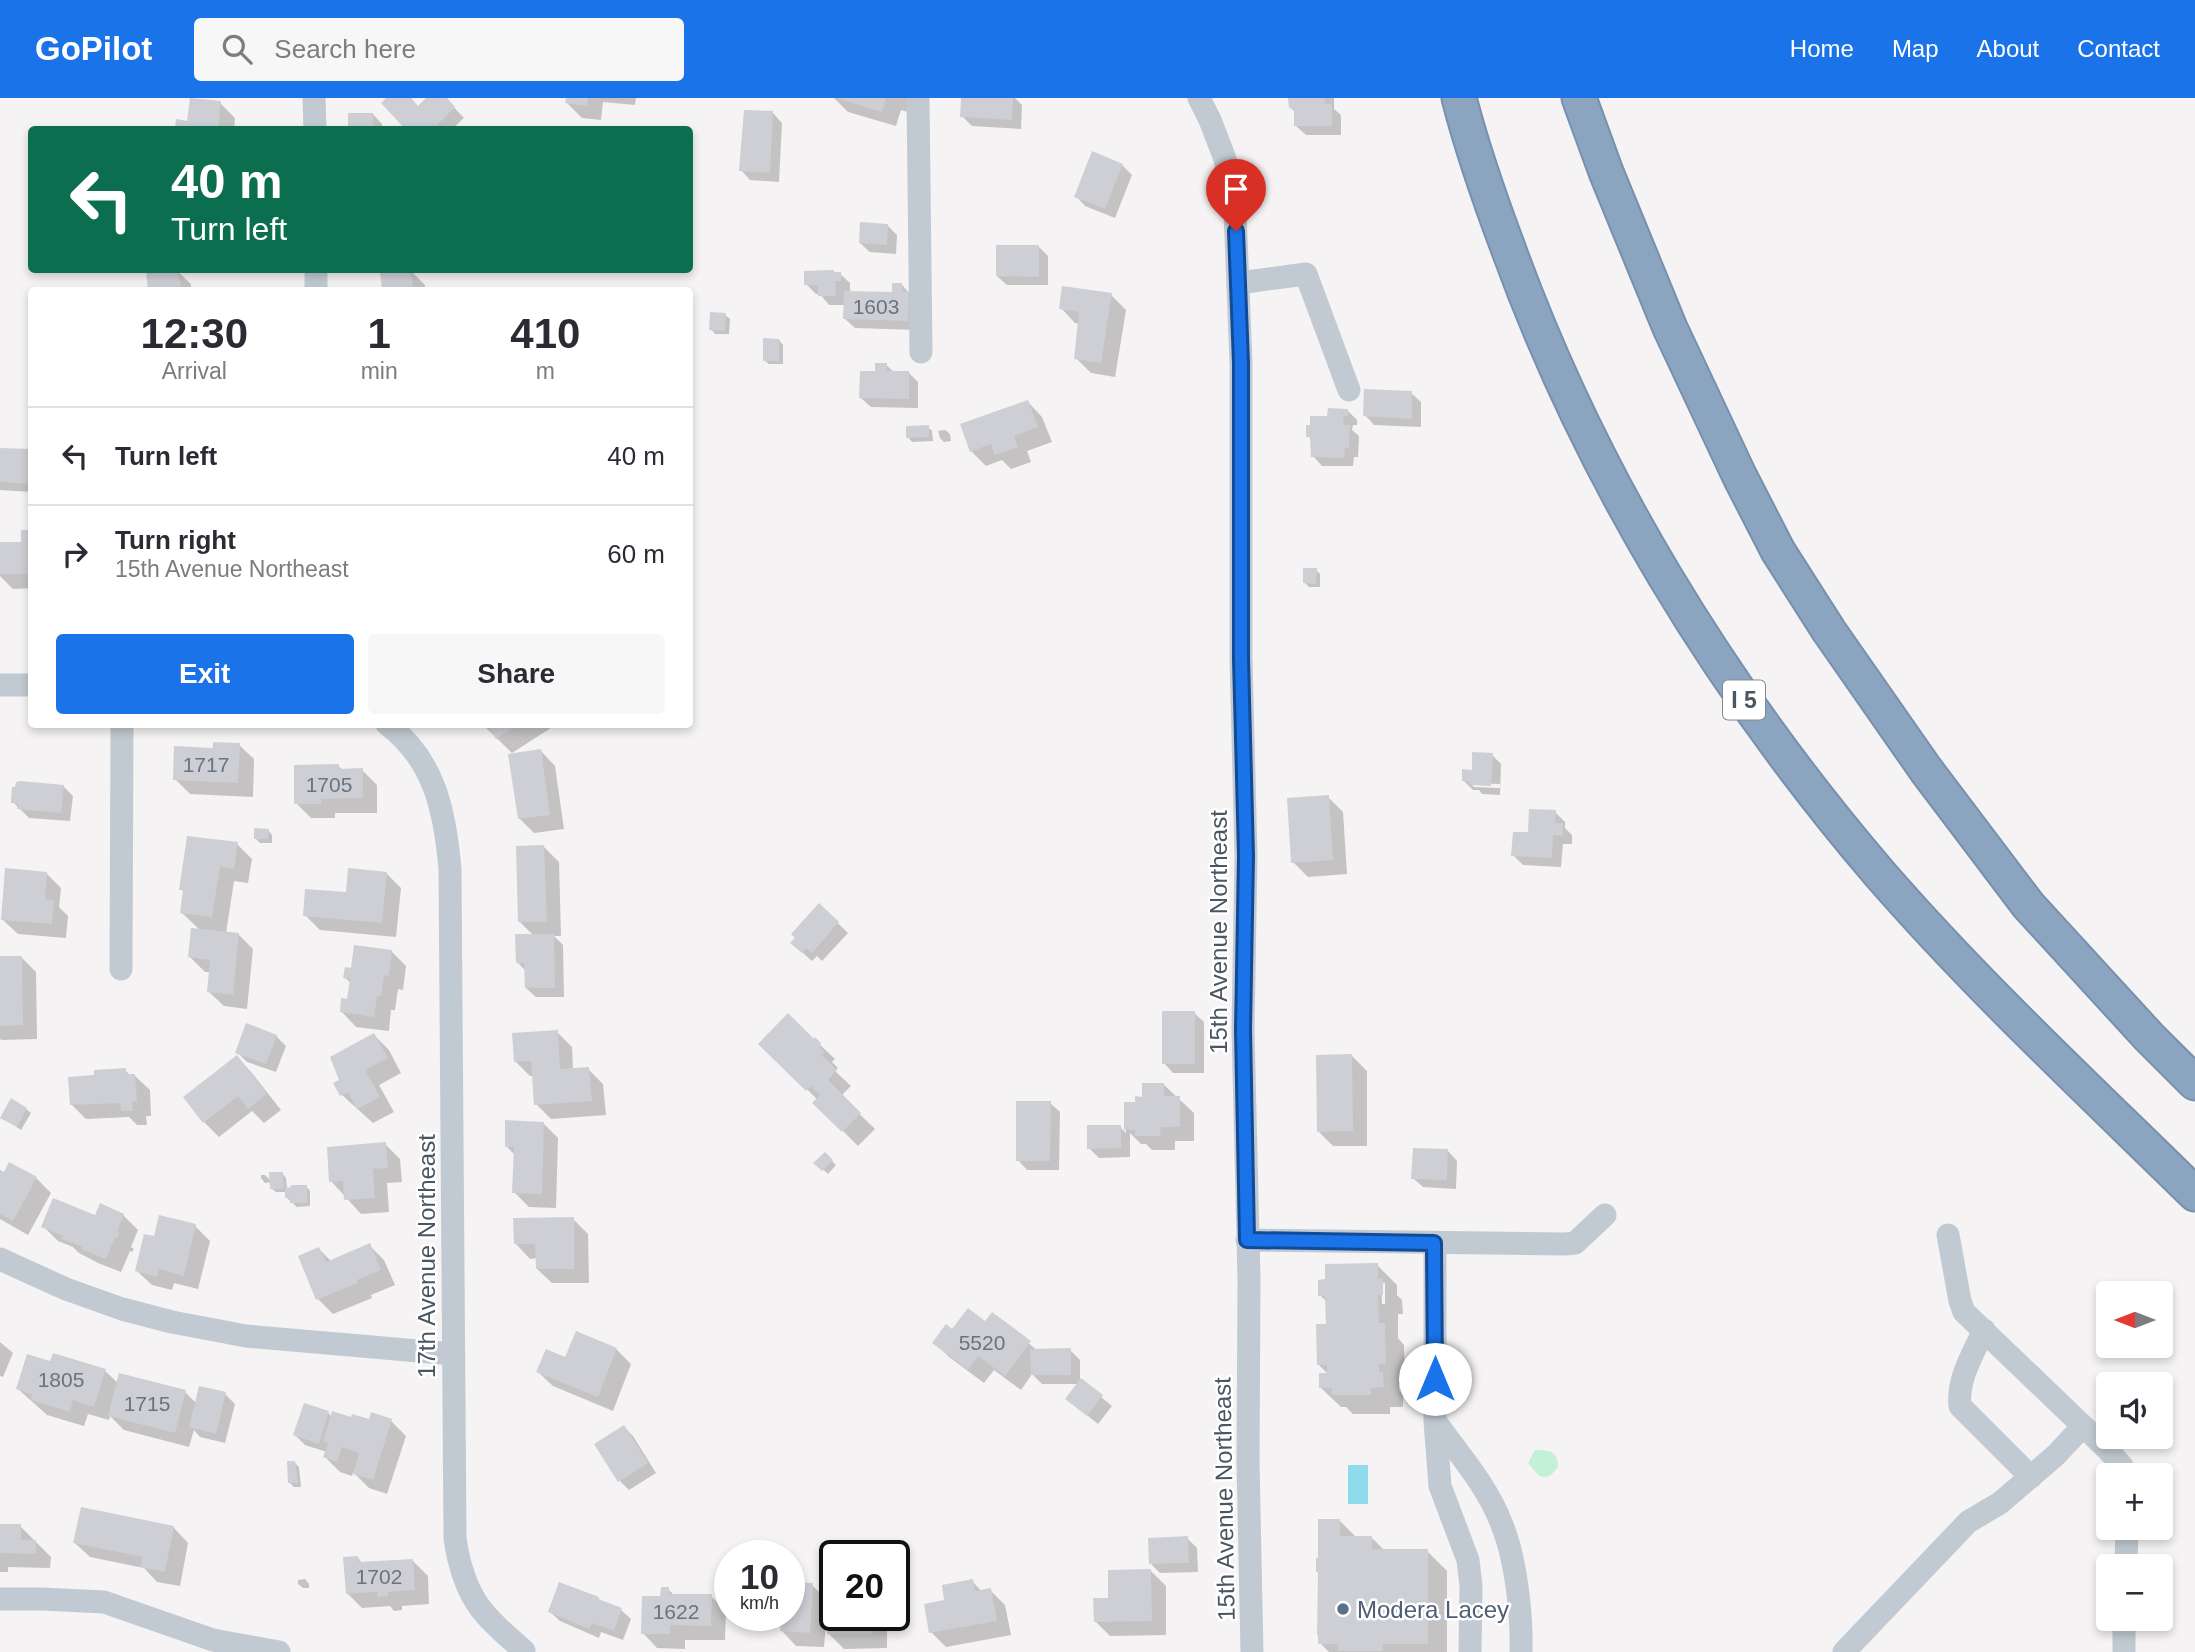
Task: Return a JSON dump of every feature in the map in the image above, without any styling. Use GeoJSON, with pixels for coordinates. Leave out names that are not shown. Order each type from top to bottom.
{"type":"FeatureCollection","features":[{"type":"Feature","properties":{"kind":"highway","name":"I 5"},"geometry":{"type":"LineString","coordinates":[[1459,98],[1490,200],[1520,283],[1554,364],[1632,521],[1723,669],[1772,740],[1880,874],[1998,1000],[2195,1194]]}},
{"type":"Feature","properties":{"kind":"highway"},"geometry":{"type":"LineString","coordinates":[[1580,98],[1611,184],[1670,328],[1728,453],[1778,551],[1829,631],[1918,759],[2028,905],[2195,1083]]}},
{"type":"Feature","properties":{"kind":"street"},"geometry":{"type":"LineString","coordinates":[[314,98],[315,126]]}},
{"type":"Feature","properties":{"kind":"street"},"geometry":{"type":"LineString","coordinates":[[918,98],[921,352]]}},
{"type":"Feature","properties":{"kind":"street","name":"15th Avenue Northeast"},"geometry":{"type":"LineString","coordinates":[[1204,102],[1225,159],[1235,212],[1241,363],[1241,659],[1246,856],[1243,1030],[1252,1652]]}},
{"type":"Feature","properties":{"kind":"street"},"geometry":{"type":"LineString","coordinates":[[1238,283],[1306,274],[1349,390]]}},
{"type":"Feature","properties":{"kind":"street"},"geometry":{"type":"LineString","coordinates":[[0,685],[28,685]]}},
{"type":"Feature","properties":{"kind":"street"},"geometry":{"type":"LineString","coordinates":[[121,969],[122,728]]}},
{"type":"Feature","properties":{"kind":"street","name":"17th Avenue Northeast"},"geometry":{"type":"LineString","coordinates":[[391,728],[416,751],[439,796],[447,836],[450,883],[457,1553],[466,1582],[480,1609],[526,1652]]}},
{"type":"Feature","properties":{"kind":"street"},"geometry":{"type":"LineString","coordinates":[[1247,1240],[1575,1243],[1605,1215]]}},
{"type":"Feature","properties":{"kind":"street"},"geometry":{"type":"LineString","coordinates":[[1948,1235],[1964,1312],[2120,1463]]}},
{"type":"Feature","properties":{"kind":"street"},"geometry":{"type":"LineString","coordinates":[[1434,1243],[1435,1421],[1440,1486],[1468,1560],[1471,1586],[1470,1652]]}},
{"type":"Feature","properties":{"kind":"street"},"geometry":{"type":"LineString","coordinates":[[0,1259],[66,1289],[122,1309],[172,1322],[246,1336],[453,1354]]}},
{"type":"Feature","properties":{"kind":"street"},"geometry":{"type":"LineString","coordinates":[[1984,1330],[1961,1381],[1960,1406],[2031,1477]]}},
{"type":"Feature","properties":{"kind":"street"},"geometry":{"type":"LineString","coordinates":[[1435,1421],[1475,1475],[1503,1527],[1516,1583],[1522,1632],[1521,1652]]}},
{"type":"Feature","properties":{"kind":"street"},"geometry":{"type":"LineString","coordinates":[[1844,1652],[1968,1522],[2000,1503],[2056,1455],[2083,1426]]}},
{"type":"Feature","properties":{"kind":"street"},"geometry":{"type":"LineString","coordinates":[[0,1599],[43,1598],[104,1602],[213,1640],[278,1652]]}},
{"type":"Feature","properties":{"kind":"street"},"geometry":{"type":"LineString","coordinates":[[2123,1652],[2124,1631]]}},
{"type":"Feature","properties":{"kind":"street"},"geometry":{"type":"LineString","coordinates":[[516,1652],[526,1652]]}},
{"type":"Feature","properties":{"kind":"green space"},"geometry":{"type":"Polygon","coordinates":[[[1535,1450],[1548,1451],[1556,1458],[1558,1467],[1550,1476],[1539,1476],[1528,1463],[1535,1450]]]}},
{"type":"Feature","properties":{"kind":"water"},"geometry":{"type":"Polygon","coordinates":[[[1348,1465],[1368,1465],[1368,1504],[1348,1504],[1348,1465]]]}},
{"type":"Feature","properties":{"kind":"building"},"geometry":{"type":"Polygon","coordinates":[[[190,98],[221,101],[218,126],[175,126],[176,119],[187,121],[190,98]]]}},
{"type":"Feature","properties":{"kind":"building"},"geometry":{"type":"Polygon","coordinates":[[[386,98],[411,98],[418,106],[426,98],[447,98],[455,107],[436,126],[402,126],[381,103],[386,98]]]}},
{"type":"Feature","properties":{"kind":"building"},"geometry":{"type":"Polygon","coordinates":[[[566,98],[588,98],[587,106],[565,103],[566,98]]]}},
{"type":"Feature","properties":{"kind":"building"},"geometry":{"type":"Polygon","coordinates":[[[836,98],[886,98],[882,112],[836,98]]]}},
{"type":"Feature","properties":{"kind":"building"},"geometry":{"type":"Polygon","coordinates":[[[961,98],[1013,98],[1012,120],[960,117],[961,98]]]}},
{"type":"Feature","properties":{"kind":"building"},"geometry":{"type":"Polygon","coordinates":[[[1288,98],[1325,98],[1325,104],[1332,104],[1332,126],[1294,126],[1294,108],[1289,108],[1288,98]]]}},
{"type":"Feature","properties":{"kind":"building"},"geometry":{"type":"Polygon","coordinates":[[[744,110],[773,111],[770,173],[739,171],[744,110]]]}},
{"type":"Feature","properties":{"kind":"building"},"geometry":{"type":"Polygon","coordinates":[[[348,113],[373,113],[373,126],[348,126],[348,113]]]}},
{"type":"Feature","properties":{"kind":"building"},"geometry":{"type":"Polygon","coordinates":[[[1092,151],[1123,164],[1105,209],[1074,197],[1092,151]]]}},
{"type":"Feature","properties":{"kind":"building"},"geometry":{"type":"Polygon","coordinates":[[[860,222],[888,224],[887,245],[859,243],[860,222]]]}},
{"type":"Feature","properties":{"kind":"building"},"geometry":{"type":"Polygon","coordinates":[[[996,245],[1039,245],[1039,277],[996,276],[996,245]]]}},
{"type":"Feature","properties":{"kind":"building"},"geometry":{"type":"Polygon","coordinates":[[[804,271],[841,272],[841,281],[835,281],[836,296],[818,296],[818,285],[804,285],[804,271]]]}},
{"type":"Feature","properties":{"kind":"building"},"geometry":{"type":"Polygon","coordinates":[[[146,273],[178,273],[181,287],[148,287],[146,273]]]}},
{"type":"Feature","properties":{"kind":"building"},"geometry":{"type":"Polygon","coordinates":[[[380,273],[411,273],[413,287],[382,287],[380,273]]]}},
{"type":"Feature","properties":{"kind":"building"},"geometry":{"type":"Polygon","coordinates":[[[892,283],[902,283],[902,291],[909,292],[908,321],[843,319],[844,291],[892,292],[892,283]]]}},
{"type":"Feature","properties":{"kind":"building"},"geometry":{"type":"Polygon","coordinates":[[[1062,286],[1112,293],[1101,363],[1074,359],[1079,312],[1059,309],[1062,286]]]}},
{"type":"Feature","properties":{"kind":"building"},"geometry":{"type":"Polygon","coordinates":[[[710,312],[726,313],[725,331],[709,330],[710,312]]]}},
{"type":"Feature","properties":{"kind":"building"},"geometry":{"type":"Polygon","coordinates":[[[763,338],[779,339],[779,361],[763,361],[763,338]]]}},
{"type":"Feature","properties":{"kind":"building"},"geometry":{"type":"Polygon","coordinates":[[[875,363],[887,363],[887,371],[909,371],[909,399],[859,398],[860,371],[875,371],[875,363]]]}},
{"type":"Feature","properties":{"kind":"building"},"geometry":{"type":"Polygon","coordinates":[[[1364,389],[1412,391],[1412,419],[1363,416],[1364,389]]]}},
{"type":"Feature","properties":{"kind":"building"},"geometry":{"type":"Polygon","coordinates":[[[1028,400],[1038,427],[1014,436],[1018,447],[994,455],[991,444],[970,452],[960,424],[1028,400]]]}},
{"type":"Feature","properties":{"kind":"building"},"geometry":{"type":"Polygon","coordinates":[[[1328,408],[1348,409],[1343,425],[1350,425],[1349,448],[1345,448],[1344,458],[1311,457],[1306,425],[1310,425],[1310,416],[1327,416],[1328,408]]]}},
{"type":"Feature","properties":{"kind":"building"},"geometry":{"type":"Polygon","coordinates":[[[929,425],[929,437],[906,438],[906,426],[929,425]]]}},
{"type":"Feature","properties":{"kind":"building"},"geometry":{"type":"Polygon","coordinates":[[[0,448],[28,449],[28,484],[0,482],[0,448]]]}},
{"type":"Feature","properties":{"kind":"building"},"geometry":{"type":"Polygon","coordinates":[[[21,530],[28,530],[28,574],[0,574],[0,542],[21,542],[21,530]]]}},
{"type":"Feature","properties":{"kind":"building"},"geometry":{"type":"Polygon","coordinates":[[[1303,568],[1317,568],[1316,584],[1303,583],[1303,568]]]}},
{"type":"Feature","properties":{"kind":"building"},"geometry":{"type":"Polygon","coordinates":[[[489,728],[513,728],[496,739],[489,728]]]}},
{"type":"Feature","properties":{"kind":"building"},"geometry":{"type":"Polygon","coordinates":[[[213,742],[240,743],[238,783],[173,780],[174,746],[213,748],[213,742]]]}},
{"type":"Feature","properties":{"kind":"building"},"geometry":{"type":"Polygon","coordinates":[[[541,749],[550,815],[518,819],[508,754],[541,749]]]}},
{"type":"Feature","properties":{"kind":"building"},"geometry":{"type":"Polygon","coordinates":[[[1472,752],[1493,753],[1491,786],[1471,785],[1471,782],[1462,781],[1462,769],[1472,770],[1472,752]]]}},
{"type":"Feature","properties":{"kind":"building"},"geometry":{"type":"Polygon","coordinates":[[[339,764],[339,769],[363,768],[363,798],[321,799],[321,804],[294,804],[294,765],[339,764]]]}},
{"type":"Feature","properties":{"kind":"building"},"geometry":{"type":"Polygon","coordinates":[[[20,781],[64,785],[61,813],[17,809],[18,804],[11,803],[12,787],[20,781]]]}},
{"type":"Feature","properties":{"kind":"building"},"geometry":{"type":"Polygon","coordinates":[[[1329,795],[1333,860],[1291,863],[1287,798],[1329,795]]]}},
{"type":"Feature","properties":{"kind":"building"},"geometry":{"type":"Polygon","coordinates":[[[1529,809],[1556,810],[1555,823],[1563,823],[1563,836],[1553,835],[1552,858],[1511,856],[1513,832],[1528,832],[1529,809]]]}},
{"type":"Feature","properties":{"kind":"building"},"geometry":{"type":"Polygon","coordinates":[[[254,828],[269,829],[268,839],[254,839],[254,828]]]}},
{"type":"Feature","properties":{"kind":"building"},"geometry":{"type":"Polygon","coordinates":[[[187,836],[238,842],[234,869],[220,867],[212,917],[180,913],[183,890],[179,890],[187,836]]]}},
{"type":"Feature","properties":{"kind":"building"},"geometry":{"type":"Polygon","coordinates":[[[544,845],[547,922],[518,922],[516,846],[544,845]]]}},
{"type":"Feature","properties":{"kind":"building"},"geometry":{"type":"Polygon","coordinates":[[[5,868],[47,872],[45,899],[54,900],[52,924],[1,920],[5,868]]]}},
{"type":"Feature","properties":{"kind":"building"},"geometry":{"type":"Polygon","coordinates":[[[348,868],[387,872],[382,923],[303,916],[305,889],[346,892],[348,868]]]}},
{"type":"Feature","properties":{"kind":"building"},"geometry":{"type":"Polygon","coordinates":[[[819,903],[839,922],[812,953],[806,948],[802,953],[790,943],[795,938],[791,934],[819,903]]]}},
{"type":"Feature","properties":{"kind":"building"},"geometry":{"type":"Polygon","coordinates":[[[191,928],[239,933],[233,995],[207,992],[210,960],[188,957],[191,928]]]}},
{"type":"Feature","properties":{"kind":"building"},"geometry":{"type":"Polygon","coordinates":[[[515,934],[554,934],[555,988],[525,988],[524,963],[516,963],[515,934]]]}},
{"type":"Feature","properties":{"kind":"building"},"geometry":{"type":"Polygon","coordinates":[[[354,945],[392,950],[389,976],[384,975],[374,1017],[340,1012],[341,998],[347,999],[350,979],[343,978],[345,967],[351,968],[354,945]]]}},
{"type":"Feature","properties":{"kind":"building"},"geometry":{"type":"Polygon","coordinates":[[[0,956],[22,956],[23,1025],[0,1026],[0,956]]]}},
{"type":"Feature","properties":{"kind":"building"},"geometry":{"type":"Polygon","coordinates":[[[1162,1011],[1195,1011],[1195,1064],[1162,1064],[1162,1011]]]}},
{"type":"Feature","properties":{"kind":"building"},"geometry":{"type":"Polygon","coordinates":[[[788,1013],[821,1043],[819,1046],[825,1052],[821,1055],[837,1070],[828,1080],[861,1113],[842,1132],[812,1103],[820,1095],[811,1086],[806,1091],[758,1044],[788,1013]]]}},
{"type":"Feature","properties":{"kind":"building"},"geometry":{"type":"Polygon","coordinates":[[[246,1023],[277,1035],[266,1064],[235,1053],[246,1023]]]}},
{"type":"Feature","properties":{"kind":"building"},"geometry":{"type":"Polygon","coordinates":[[[558,1030],[560,1069],[589,1067],[592,1101],[534,1105],[531,1061],[514,1062],[512,1033],[558,1030]]]}},
{"type":"Feature","properties":{"kind":"building"},"geometry":{"type":"Polygon","coordinates":[[[374,1033],[388,1058],[365,1070],[380,1097],[357,1109],[348,1092],[340,1096],[333,1083],[339,1080],[330,1057],[374,1033]]]}},
{"type":"Feature","properties":{"kind":"building"},"geometry":{"type":"Polygon","coordinates":[[[1352,1054],[1353,1131],[1317,1132],[1316,1055],[1352,1054]]]}},
{"type":"Feature","properties":{"kind":"building"},"geometry":{"type":"Polygon","coordinates":[[[237,1055],[267,1094],[248,1109],[238,1096],[203,1123],[183,1097],[237,1055]]]}},
{"type":"Feature","properties":{"kind":"building"},"geometry":{"type":"Polygon","coordinates":[[[126,1068],[126,1074],[135,1074],[137,1101],[132,1102],[133,1111],[121,1111],[120,1103],[70,1105],[68,1077],[94,1075],[94,1070],[126,1068]]]}},
{"type":"Feature","properties":{"kind":"building"},"geometry":{"type":"Polygon","coordinates":[[[1142,1083],[1164,1083],[1164,1096],[1180,1096],[1180,1127],[1161,1127],[1160,1136],[1135,1136],[1135,1130],[1124,1130],[1124,1102],[1135,1102],[1135,1096],[1142,1097],[1142,1083]]]}},
{"type":"Feature","properties":{"kind":"building"},"geometry":{"type":"Polygon","coordinates":[[[11,1098],[27,1108],[17,1127],[0,1118],[11,1098]]]}},
{"type":"Feature","properties":{"kind":"building"},"geometry":{"type":"Polygon","coordinates":[[[1016,1101],[1051,1101],[1050,1161],[1016,1161],[1016,1101]]]}},
{"type":"Feature","properties":{"kind":"building"},"geometry":{"type":"Polygon","coordinates":[[[505,1120],[544,1122],[542,1194],[512,1193],[514,1147],[505,1147],[505,1120]]]}},
{"type":"Feature","properties":{"kind":"building"},"geometry":{"type":"Polygon","coordinates":[[[1087,1125],[1121,1125],[1121,1148],[1087,1149],[1087,1125]]]}},
{"type":"Feature","properties":{"kind":"building"},"geometry":{"type":"Polygon","coordinates":[[[386,1142],[388,1168],[373,1169],[375,1198],[344,1200],[343,1181],[329,1182],[327,1147],[386,1142]]]}},
{"type":"Feature","properties":{"kind":"building"},"geometry":{"type":"Polygon","coordinates":[[[1413,1148],[1448,1149],[1447,1180],[1411,1179],[1413,1148]]]}},
{"type":"Feature","properties":{"kind":"building"},"geometry":{"type":"Polygon","coordinates":[[[825,1152],[833,1160],[822,1171],[813,1163],[825,1152]]]}},
{"type":"Feature","properties":{"kind":"building"},"geometry":{"type":"Polygon","coordinates":[[[9,1162],[37,1177],[13,1221],[0,1214],[0,1170],[4,1172],[9,1162]]]}},
{"type":"Feature","properties":{"kind":"building"},"geometry":{"type":"Polygon","coordinates":[[[269,1172],[283,1172],[284,1189],[270,1189],[269,1172]]]}},
{"type":"Feature","properties":{"kind":"building"},"geometry":{"type":"Polygon","coordinates":[[[291,1185],[307,1185],[307,1203],[290,1203],[290,1198],[285,1198],[285,1188],[291,1185]]]}},
{"type":"Feature","properties":{"kind":"building"},"geometry":{"type":"Polygon","coordinates":[[[53,1198],[95,1215],[100,1203],[124,1214],[117,1232],[120,1233],[115,1237],[106,1259],[41,1227],[53,1198]]]}},
{"type":"Feature","properties":{"kind":"building"},"geometry":{"type":"Polygon","coordinates":[[[159,1215],[196,1224],[184,1276],[159,1269],[157,1277],[135,1271],[144,1234],[154,1236],[159,1215]]]}},
{"type":"Feature","properties":{"kind":"building"},"geometry":{"type":"Polygon","coordinates":[[[574,1217],[574,1269],[536,1269],[535,1244],[514,1244],[513,1218],[574,1217]]]}},
{"type":"Feature","properties":{"kind":"building"},"geometry":{"type":"Polygon","coordinates":[[[370,1243],[381,1270],[357,1280],[358,1283],[316,1300],[298,1256],[319,1247],[326,1262],[370,1243]]]}},
{"type":"Feature","properties":{"kind":"building"},"geometry":{"type":"Polygon","coordinates":[[[1378,1263],[1378,1279],[1383,1278],[1383,1295],[1378,1295],[1379,1323],[1385,1323],[1386,1364],[1379,1364],[1379,1372],[1383,1372],[1384,1387],[1371,1388],[1371,1395],[1332,1395],[1332,1388],[1319,1388],[1319,1373],[1327,1373],[1327,1365],[1317,1365],[1316,1324],[1326,1324],[1325,1296],[1318,1296],[1318,1280],[1325,1279],[1325,1264],[1378,1263]]]}},
{"type":"Feature","properties":{"kind":"building"},"geometry":{"type":"Polygon","coordinates":[[[968,1308],[985,1321],[992,1312],[1031,1341],[1005,1376],[978,1356],[968,1370],[932,1343],[946,1324],[952,1329],[968,1308]]]}},
{"type":"Feature","properties":{"kind":"building"},"geometry":{"type":"Polygon","coordinates":[[[576,1331],[617,1348],[598,1397],[536,1372],[546,1349],[565,1357],[576,1331]]]}},
{"type":"Feature","properties":{"kind":"building"},"geometry":{"type":"Polygon","coordinates":[[[1071,1348],[1071,1375],[1031,1375],[1030,1349],[1071,1348]]]}},
{"type":"Feature","properties":{"kind":"building"},"geometry":{"type":"Polygon","coordinates":[[[53,1353],[106,1369],[94,1407],[73,1400],[70,1412],[31,1400],[32,1395],[16,1389],[27,1354],[50,1361],[53,1353]]]}},
{"type":"Feature","properties":{"kind":"building"},"geometry":{"type":"Polygon","coordinates":[[[119,1373],[186,1390],[175,1433],[108,1416],[119,1373]]]}},
{"type":"Feature","properties":{"kind":"building"},"geometry":{"type":"Polygon","coordinates":[[[1081,1378],[1103,1395],[1087,1416],[1065,1399],[1081,1378]]]}},
{"type":"Feature","properties":{"kind":"building"},"geometry":{"type":"Polygon","coordinates":[[[199,1386],[226,1392],[216,1434],[189,1427],[199,1386]]]}},
{"type":"Feature","properties":{"kind":"building"},"geometry":{"type":"Polygon","coordinates":[[[304,1403],[329,1411],[319,1444],[293,1435],[304,1403]]]}},
{"type":"Feature","properties":{"kind":"building"},"geometry":{"type":"Polygon","coordinates":[[[332,1411],[369,1419],[371,1412],[392,1419],[373,1480],[353,1474],[359,1453],[342,1447],[337,1462],[323,1457],[328,1443],[323,1441],[332,1411]]]}},
{"type":"Feature","properties":{"kind":"building"},"geometry":{"type":"Polygon","coordinates":[[[624,1425],[648,1463],[618,1482],[594,1444],[624,1425]]]}},
{"type":"Feature","properties":{"kind":"building"},"geometry":{"type":"Polygon","coordinates":[[[287,1461],[295,1461],[298,1483],[288,1483],[287,1461]]]}},
{"type":"Feature","properties":{"kind":"building"},"geometry":{"type":"Polygon","coordinates":[[[81,1507],[174,1526],[165,1572],[140,1567],[143,1557],[73,1543],[81,1507]]]}},
{"type":"Feature","properties":{"kind":"building"},"geometry":{"type":"Polygon","coordinates":[[[1318,1519],[1340,1519],[1340,1536],[1372,1536],[1372,1549],[1428,1549],[1428,1644],[1383,1644],[1383,1651],[1338,1651],[1338,1644],[1318,1644],[1318,1519]]]}},
{"type":"Feature","properties":{"kind":"building"},"geometry":{"type":"Polygon","coordinates":[[[0,1524],[21,1524],[21,1540],[36,1540],[36,1554],[0,1553],[0,1524]]]}},
{"type":"Feature","properties":{"kind":"building"},"geometry":{"type":"Polygon","coordinates":[[[1188,1536],[1189,1563],[1149,1564],[1148,1538],[1188,1536]]]}},
{"type":"Feature","properties":{"kind":"building"},"geometry":{"type":"Polygon","coordinates":[[[358,1556],[359,1562],[413,1559],[415,1590],[388,1592],[388,1596],[378,1597],[377,1592],[346,1594],[343,1557],[358,1556]]]}},
{"type":"Feature","properties":{"kind":"building"},"geometry":{"type":"Polygon","coordinates":[[[1151,1569],[1152,1621],[1094,1622],[1093,1598],[1108,1598],[1108,1570],[1151,1569]]]}},
{"type":"Feature","properties":{"kind":"building"},"geometry":{"type":"Polygon","coordinates":[[[973,1579],[975,1591],[991,1588],[997,1621],[929,1633],[924,1604],[944,1600],[942,1585],[973,1579]]]}},
{"type":"Feature","properties":{"kind":"building"},"geometry":{"type":"Polygon","coordinates":[[[559,1582],[622,1608],[614,1631],[592,1623],[589,1629],[548,1612],[559,1582]]]}},
{"type":"Feature","properties":{"kind":"building"},"geometry":{"type":"Polygon","coordinates":[[[805,1583],[813,1583],[810,1633],[780,1631],[805,1631],[805,1583]]]}},
{"type":"Feature","properties":{"kind":"building"},"geometry":{"type":"Polygon","coordinates":[[[661,1587],[669,1587],[669,1594],[712,1594],[711,1626],[670,1625],[670,1634],[641,1634],[642,1596],[660,1596],[661,1587]]]}},
{"type":"Feature","properties":{"kind":"building"},"geometry":{"type":"Polygon","coordinates":[[[827,1631],[873,1631],[873,1634],[827,1634],[827,1631]]]}},
{"type":"Feature","properties":{"kind":"place","name":"Modera Lacey"},"geometry":{"type":"Point","coordinates":[1343,1609]}},
{"type":"Feature","properties":{"kind":"route"},"geometry":{"type":"LineString","coordinates":[[1236,231],[1241,363],[1241,659],[1246,856],[1243,1030],[1247,1240],[1434,1243],[1435,1379]]}}]}
